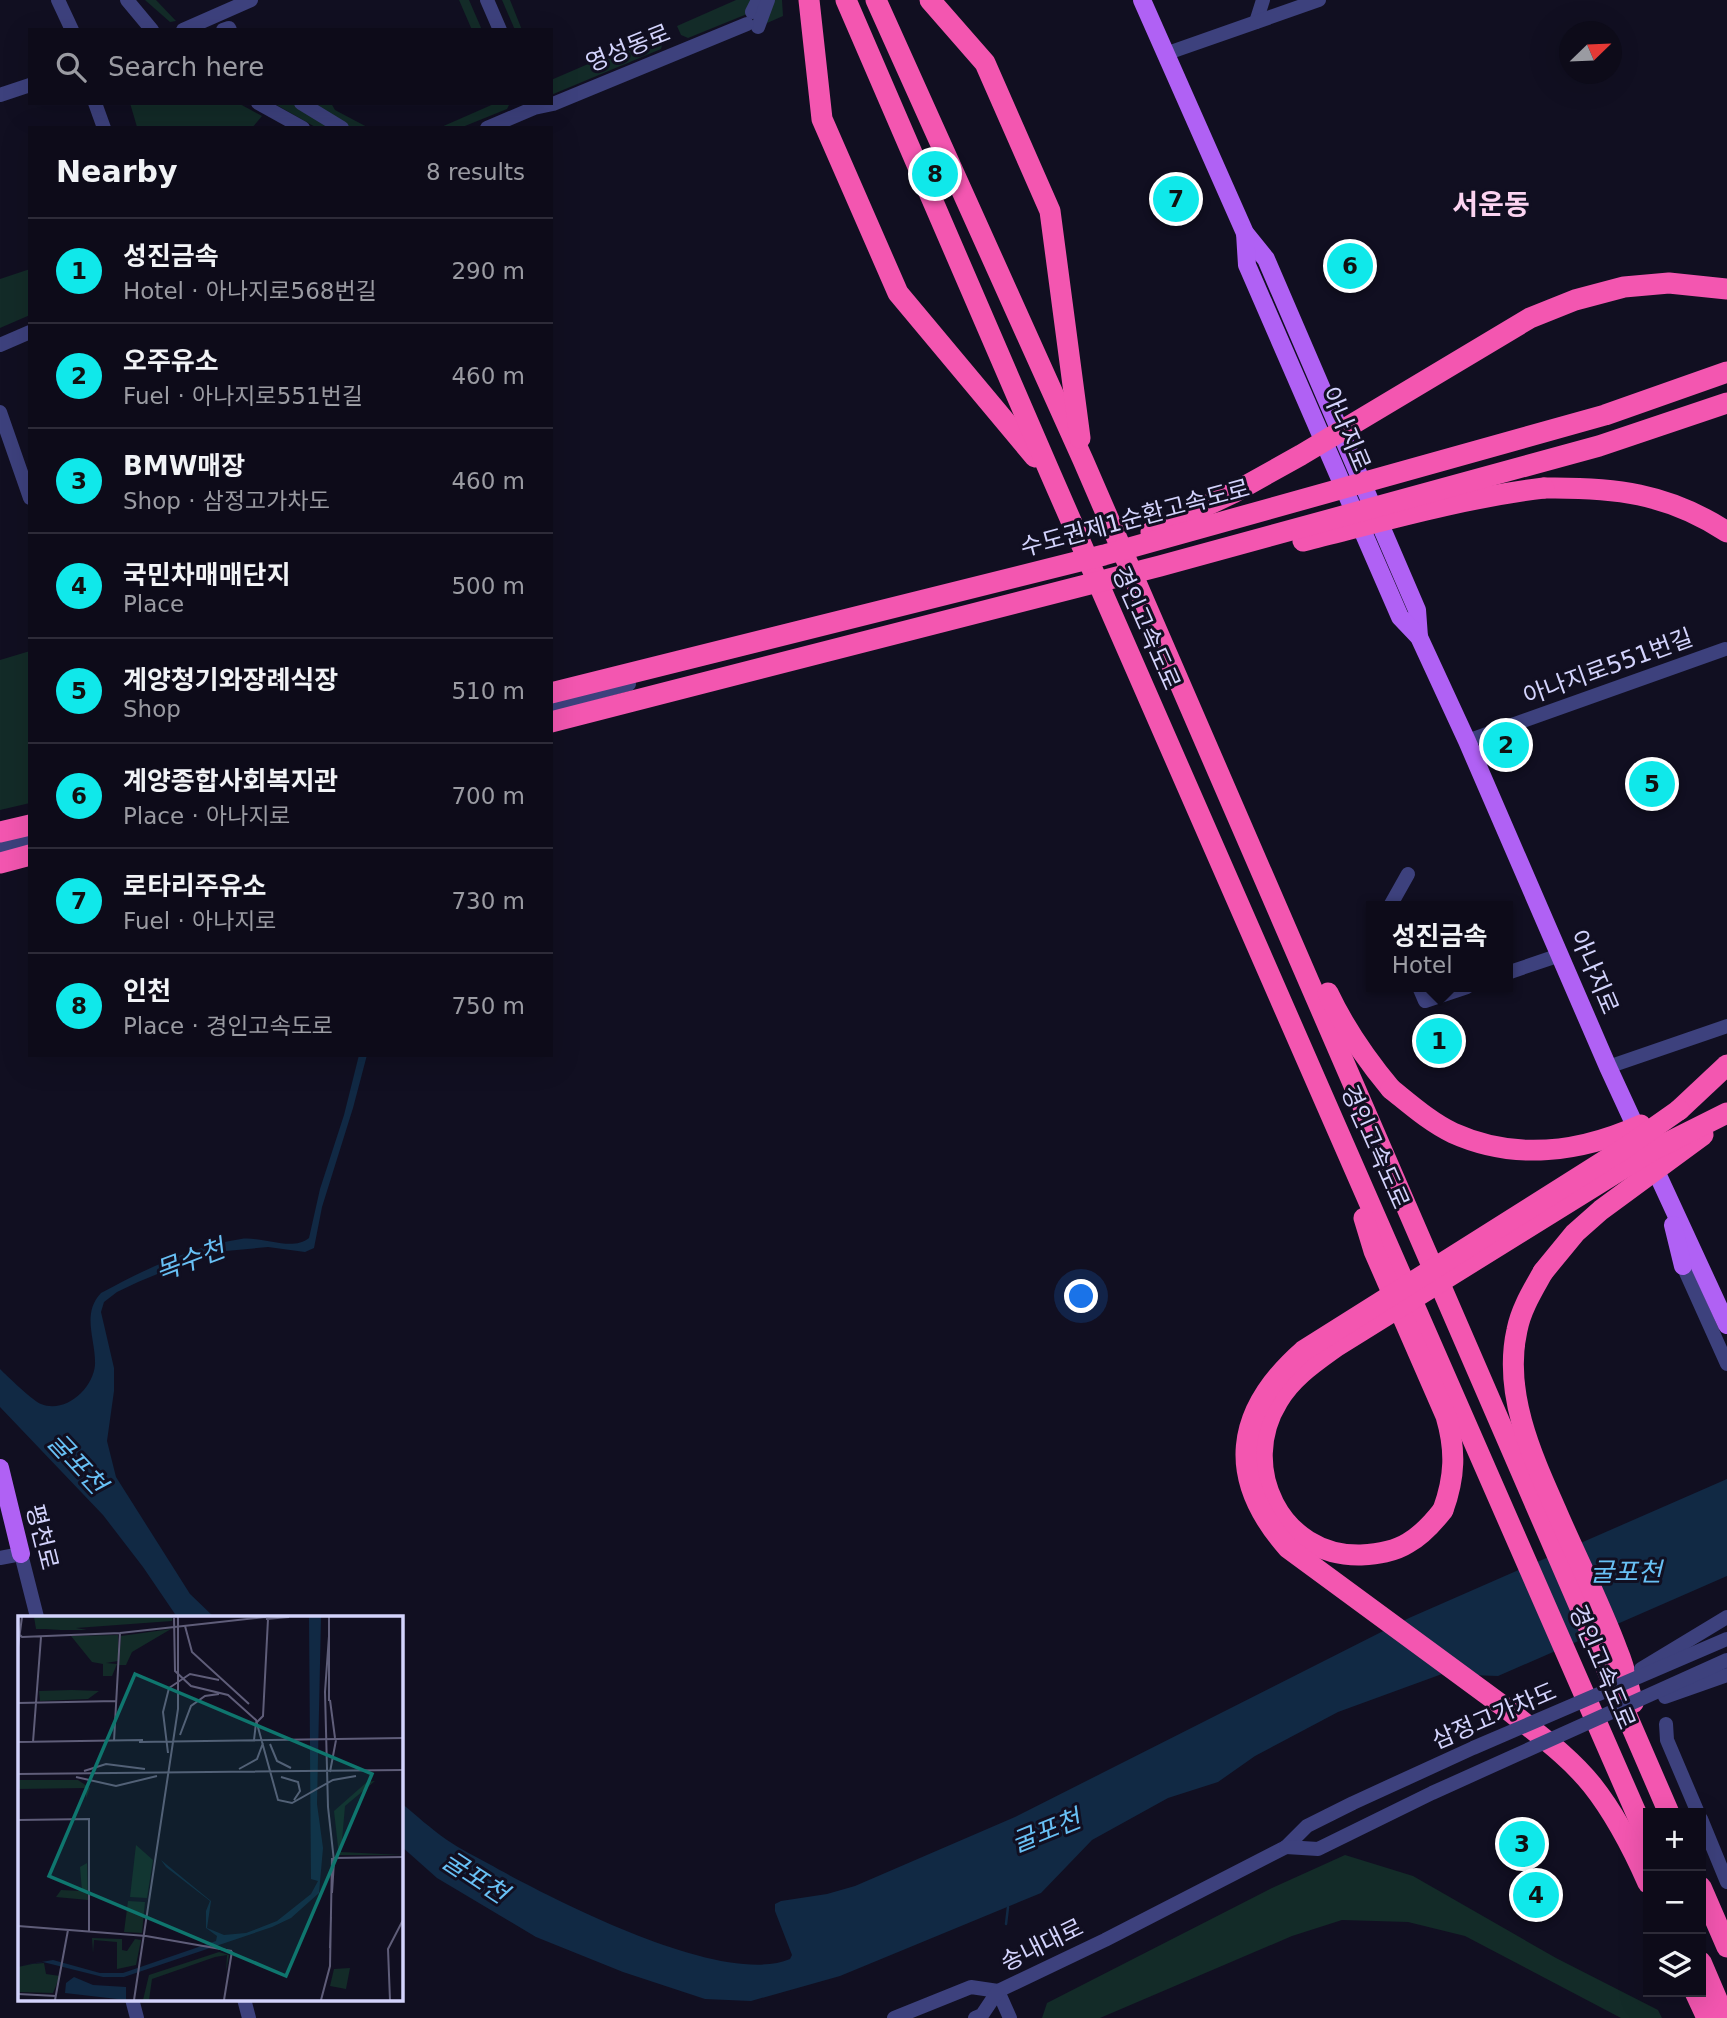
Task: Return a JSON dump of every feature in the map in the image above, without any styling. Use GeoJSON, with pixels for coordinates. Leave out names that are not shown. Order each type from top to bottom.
{"type":"FeatureCollection","features":[{"type":"Feature","properties":{"kind":"highway","name":"경인고속도로"},"geometry":{"type":"LineString","coordinates":[[809,0],[822,119],[898,293],[1051,475]]}},
{"type":"Feature","properties":{"kind":"highway","name":"경인고속도로"},"geometry":{"type":"LineString","coordinates":[[846,0],[1643,1828]]}},
{"type":"Feature","properties":{"kind":"highway","name":"경인고속도로"},"geometry":{"type":"LineString","coordinates":[[876,0],[1083,460],[1278,911],[1555,1532]]}},
{"type":"Feature","properties":{"kind":"highway","name":"경인고속도로"},"geometry":{"type":"LineString","coordinates":[[930,0],[985,63],[1050,211],[1083,460]]}},
{"type":"Feature","properties":{"kind":"highway"},"geometry":{"type":"LineString","coordinates":[[1104,555],[1233,493],[1530,318],[1575,300],[1624,287],[1669,283],[1727,289]]}},
{"type":"Feature","properties":{"kind":"highway","name":"수도권제1순환고속도로"},"geometry":{"type":"LineString","coordinates":[[553,693],[1104,555],[1605,415],[1727,372]]}},
{"type":"Feature","properties":{"kind":"highway"},"geometry":{"type":"LineString","coordinates":[[553,721],[1160,566],[1600,446],[1727,403]]}},
{"type":"Feature","properties":{"kind":"highway"},"geometry":{"type":"LineString","coordinates":[[1160,566],[1247,556],[1449,505],[1503,493],[1544,488],[1591,487],[1626,491],[1706,518],[1727,532]]}},
{"type":"Feature","properties":{"kind":"highway"},"geometry":{"type":"LineString","coordinates":[[0,832],[28,825]]}},
{"type":"Feature","properties":{"kind":"highway"},"geometry":{"type":"LineString","coordinates":[[0,863],[28,856]]}},
{"type":"Feature","properties":{"kind":"highway"},"geometry":{"type":"LineString","coordinates":[[1278,911],[1316,969],[1342,1023],[1366,1060],[1391,1089],[1422,1115],[1452,1133],[1482,1144],[1520,1151],[1559,1150],[1596,1143],[1679,1110]]}},
{"type":"Feature","properties":{"kind":"highway"},"geometry":{"type":"LineString","coordinates":[[1643,1873],[1618,1823],[1592,1785],[1564,1755],[1507,1709],[1288,1548],[1273,1532],[1256,1503],[1246,1472],[1246,1445],[1252,1417],[1264,1394],[1303,1352],[1625,1148],[1679,1110],[1727,1065]]}},
{"type":"Feature","properties":{"kind":"highway"},"geometry":{"type":"LineString","coordinates":[[1338,1128],[1374,1251],[1446,1416],[1452,1437],[1454,1464],[1451,1486],[1443,1510],[1429,1527],[1406,1545],[1381,1554],[1349,1555],[1319,1547],[1296,1533],[1276,1510],[1263,1468],[1265,1434],[1278,1401],[1292,1382],[1337,1346],[1651,1151],[1727,1113]]}},
{"type":"Feature","properties":{"kind":"highway"},"geometry":{"type":"LineString","coordinates":[[1667,1808],[1610,1656],[1555,1532],[1517,1404],[1513,1365],[1517,1330],[1528,1298],[1566,1243],[1601,1210],[1690,1146],[1727,1113]]}},
{"type":"Feature","properties":{"kind":"highway"},"geometry":{"type":"LineString","coordinates":[[1706,1899],[1727,1947]]}},
{"type":"Feature","properties":{"kind":"highway"},"geometry":{"type":"LineString","coordinates":[[1706,1974],[1725,2018]]}},
{"type":"Feature","properties":{"kind":"highway"},"geometry":{"type":"LineString","coordinates":[[1697,1997],[1707,2018]]}},
{"type":"Feature","properties":{"kind":"main road","name":"아나지로"},"geometry":{"type":"LineString","coordinates":[[1142,0],[1245,233],[1266,259],[1417,610],[1419,637],[1608,1067],[1727,1325]]}},
{"type":"Feature","properties":{"kind":"main road"},"geometry":{"type":"LineString","coordinates":[[1663,1184],[1683,1266]]}},
{"type":"Feature","properties":{"kind":"main road","name":"평천로"},"geometry":{"type":"LineString","coordinates":[[0,1468],[21,1553]]}},
{"type":"Feature","properties":{"kind":"street"},"geometry":{"type":"LineString","coordinates":[[58,0],[71,28]]}},
{"type":"Feature","properties":{"kind":"street"},"geometry":{"type":"LineString","coordinates":[[127,0],[150,28]]}},
{"type":"Feature","properties":{"kind":"street"},"geometry":{"type":"LineString","coordinates":[[188,28],[251,0]]}},
{"type":"Feature","properties":{"kind":"street"},"geometry":{"type":"LineString","coordinates":[[487,0],[499,28]]}},
{"type":"Feature","properties":{"kind":"street"},"geometry":{"type":"LineString","coordinates":[[754,16],[768,0]]}},
{"type":"Feature","properties":{"kind":"street"},"geometry":{"type":"LineString","coordinates":[[1256,22],[1263,0]]}},
{"type":"Feature","properties":{"kind":"street"},"geometry":{"type":"LineString","coordinates":[[1165,54],[1319,0]]}},
{"type":"Feature","properties":{"kind":"street","name":"영성동로"},"geometry":{"type":"LineString","coordinates":[[553,104],[754,16]]}},
{"type":"Feature","properties":{"kind":"street"},"geometry":{"type":"LineString","coordinates":[[0,95],[28,86]]}},
{"type":"Feature","properties":{"kind":"street"},"geometry":{"type":"LineString","coordinates":[[95,105],[103,126]]}},
{"type":"Feature","properties":{"kind":"street"},"geometry":{"type":"LineString","coordinates":[[262,105],[299,126]]}},
{"type":"Feature","properties":{"kind":"street"},"geometry":{"type":"LineString","coordinates":[[303,105],[319,121]]}},
{"type":"Feature","properties":{"kind":"street","name":"영성동로"},"geometry":{"type":"LineString","coordinates":[[491,126],[533,106]]}},
{"type":"Feature","properties":{"kind":"street"},"geometry":{"type":"LineString","coordinates":[[0,345],[28,333]]}},
{"type":"Feature","properties":{"kind":"street"},"geometry":{"type":"LineString","coordinates":[[0,412],[28,492]]}},
{"type":"Feature","properties":{"kind":"street","name":"아나지로551번길"},"geometry":{"type":"LineString","coordinates":[[1467,741],[1725,649]]}},
{"type":"Feature","properties":{"kind":"street"},"geometry":{"type":"LineString","coordinates":[[553,704],[705,664]]}},
{"type":"Feature","properties":{"kind":"street"},"geometry":{"type":"LineString","coordinates":[[0,848],[28,841]]}},
{"type":"Feature","properties":{"kind":"street"},"geometry":{"type":"LineString","coordinates":[[1393,901],[1408,874]]}},
{"type":"Feature","properties":{"kind":"street"},"geometry":{"type":"LineString","coordinates":[[1513,971],[1559,955]]}},
{"type":"Feature","properties":{"kind":"street"},"geometry":{"type":"LineString","coordinates":[[1421,992],[1424,1001],[1452,992]]}},
{"type":"Feature","properties":{"kind":"street"},"geometry":{"type":"LineString","coordinates":[[1608,1067],[1727,1026]]}},
{"type":"Feature","properties":{"kind":"street"},"geometry":{"type":"LineString","coordinates":[[1683,1266],[1727,1364]]}},
{"type":"Feature","properties":{"kind":"street"},"geometry":{"type":"LineString","coordinates":[[0,1559],[21,1553]]}},
{"type":"Feature","properties":{"kind":"street","name":"평천로"},"geometry":{"type":"LineString","coordinates":[[21,1553],[37,1616]]}},
{"type":"Feature","properties":{"kind":"street"},"geometry":{"type":"LineString","coordinates":[[1607,1692],[1727,1617]]}},
{"type":"Feature","properties":{"kind":"street","name":"삼정고가차도"},"geometry":{"type":"LineString","coordinates":[[1105,1940],[1286,1847],[1307,1826],[1353,1803],[1473,1748],[1727,1639]]}},
{"type":"Feature","properties":{"kind":"street","name":"삼정고가차도"},"geometry":{"type":"LineString","coordinates":[[1286,1847],[1318,1849],[1432,1793],[1727,1660]]}},
{"type":"Feature","properties":{"kind":"street"},"geometry":{"type":"LineString","coordinates":[[1613,1711],[1649,1703],[1727,1675]]}},
{"type":"Feature","properties":{"kind":"street"},"geometry":{"type":"LineString","coordinates":[[1666,1724],[1667,1740],[1696,1808]]}},
{"type":"Feature","properties":{"kind":"street"},"geometry":{"type":"LineString","coordinates":[[1706,1831],[1727,1882]]}},
{"type":"Feature","properties":{"kind":"street","name":"송내대로"},"geometry":{"type":"LineString","coordinates":[[975,2018],[982,2015],[998,1991],[1105,1940]]}},
{"type":"Feature","properties":{"kind":"street","name":"송내대로"},"geometry":{"type":"LineString","coordinates":[[894,2018],[971,1987],[998,1991]]}},
{"type":"Feature","properties":{"kind":"street"},"geometry":{"type":"LineString","coordinates":[[998,1991],[1010,2018]]}},
{"type":"Feature","properties":{"kind":"street"},"geometry":{"type":"LineString","coordinates":[[132,2000],[137,2018]]}},
{"type":"Feature","properties":{"kind":"street"},"geometry":{"type":"LineString","coordinates":[[244,2000],[250,2018]]}},
{"type":"Feature","properties":{"kind":"green space"},"geometry":{"type":"Polygon","coordinates":[[[145,0],[156,0],[176,21],[170,22],[145,0]]]}},
{"type":"Feature","properties":{"kind":"green space"},"geometry":{"type":"Polygon","coordinates":[[[459,0],[469,0],[481,28],[471,28],[459,0]]]}},
{"type":"Feature","properties":{"kind":"green space"},"geometry":{"type":"Polygon","coordinates":[[[502,0],[510,0],[521,28],[514,28],[502,0]]]}},
{"type":"Feature","properties":{"kind":"green space"},"geometry":{"type":"Polygon","coordinates":[[[736,0],[782,0],[783,16],[758,27],[752,12],[688,38],[681,35],[677,26],[736,0]]]}},
{"type":"Feature","properties":{"kind":"green space"},"geometry":{"type":"Polygon","coordinates":[[[660,33],[663,41],[661,49],[553,94],[553,79],[660,33]]]}},
{"type":"Feature","properties":{"kind":"green space"},"geometry":{"type":"Polygon","coordinates":[[[131,105],[242,105],[262,116],[254,126],[137,126],[131,105]]]}},
{"type":"Feature","properties":{"kind":"green space"},"geometry":{"type":"Polygon","coordinates":[[[277,105],[332,105],[335,110],[365,126],[313,126],[277,105]]]}},
{"type":"Feature","properties":{"kind":"green space"},"geometry":{"type":"Polygon","coordinates":[[[491,105],[509,105],[507,109],[465,126],[444,126],[491,105]]]}},
{"type":"Feature","properties":{"kind":"green space"},"geometry":{"type":"Polygon","coordinates":[[[28,270],[28,316],[0,328],[0,279],[28,270]]]}},
{"type":"Feature","properties":{"kind":"green space"},"geometry":{"type":"Polygon","coordinates":[[[28,652],[28,803],[0,810],[0,660],[28,652]]]}},
{"type":"Feature","properties":{"kind":"green space"},"geometry":{"type":"Polygon","coordinates":[[[1345,1855],[1413,1876],[1556,1958],[1658,2010],[1662,2018],[1621,2018],[1465,1936],[1408,1922],[1342,1920],[1292,1936],[1100,2018],[1042,2018],[1047,2003],[1272,1888],[1345,1855]]]}},
{"type":"Feature","properties":{"kind":"water","name":"목수천"},"geometry":{"type":"Polygon","coordinates":[[[358,1057],[366,1057],[322,1207],[314,1248],[305,1252],[268,1247],[226,1251],[184,1263],[138,1282],[104,1302],[101,1312],[114,1368],[114,1391],[107,1441],[116,1477],[190,1594],[213,1616],[176,1616],[103,1515],[0,1407],[0,1369],[41,1404],[59,1406],[83,1391],[93,1374],[95,1356],[91,1318],[95,1301],[101,1293],[151,1268],[204,1247],[241,1239],[294,1244],[309,1238],[320,1189],[344,1115],[358,1057]]]}},
{"type":"Feature","properties":{"kind":"water","name":"굴포천"},"geometry":{"type":"Polygon","coordinates":[[[1727,1479],[1727,1576],[1498,1676],[1442,1674],[1338,1712],[1255,1756],[1218,1782],[1168,1798],[1092,1840],[1041,1893],[840,1976],[751,2001],[705,1999],[623,1972],[536,1937],[437,1878],[402,1847],[402,1804],[441,1836],[462,1849],[552,1897],[637,1935],[681,1951],[723,1961],[760,1965],[790,1959],[792,1955],[775,1911],[775,1904],[855,1886],[1015,1817],[1409,1618],[1727,1479]]]}},
{"type":"Feature","properties":{"kind":"waterway"},"geometry":{"type":"LineString","coordinates":[[1006,1924],[1008,1907]]}},
{"type":"Feature","properties":{"kind":"place","name":"인천"},"geometry":{"type":"Point","coordinates":[935,174]}},
{"type":"Feature","properties":{"kind":"place","name":"로타리주유소"},"geometry":{"type":"Point","coordinates":[1176,199]}},
{"type":"Feature","properties":{"kind":"place","name":"계양종합사회복지관"},"geometry":{"type":"Point","coordinates":[1350,266]}},
{"type":"Feature","properties":{"kind":"place","name":"오주유소"},"geometry":{"type":"Point","coordinates":[1506,745]}},
{"type":"Feature","properties":{"kind":"place","name":"계양청기와장례식장"},"geometry":{"type":"Point","coordinates":[1652,784]}},
{"type":"Feature","properties":{"kind":"place","name":"성진금속"},"geometry":{"type":"Point","coordinates":[1439,1041]}},
{"type":"Feature","properties":{"kind":"place","name":"BMW매장"},"geometry":{"type":"Point","coordinates":[1522,1844]}},
{"type":"Feature","properties":{"kind":"place","name":"국민차매매단지"},"geometry":{"type":"Point","coordinates":[1536,1895]}},
{"type":"Feature","properties":{"kind":"district","name":"서운동"},"geometry":{"type":"Point","coordinates":[1491,204]}}]}
